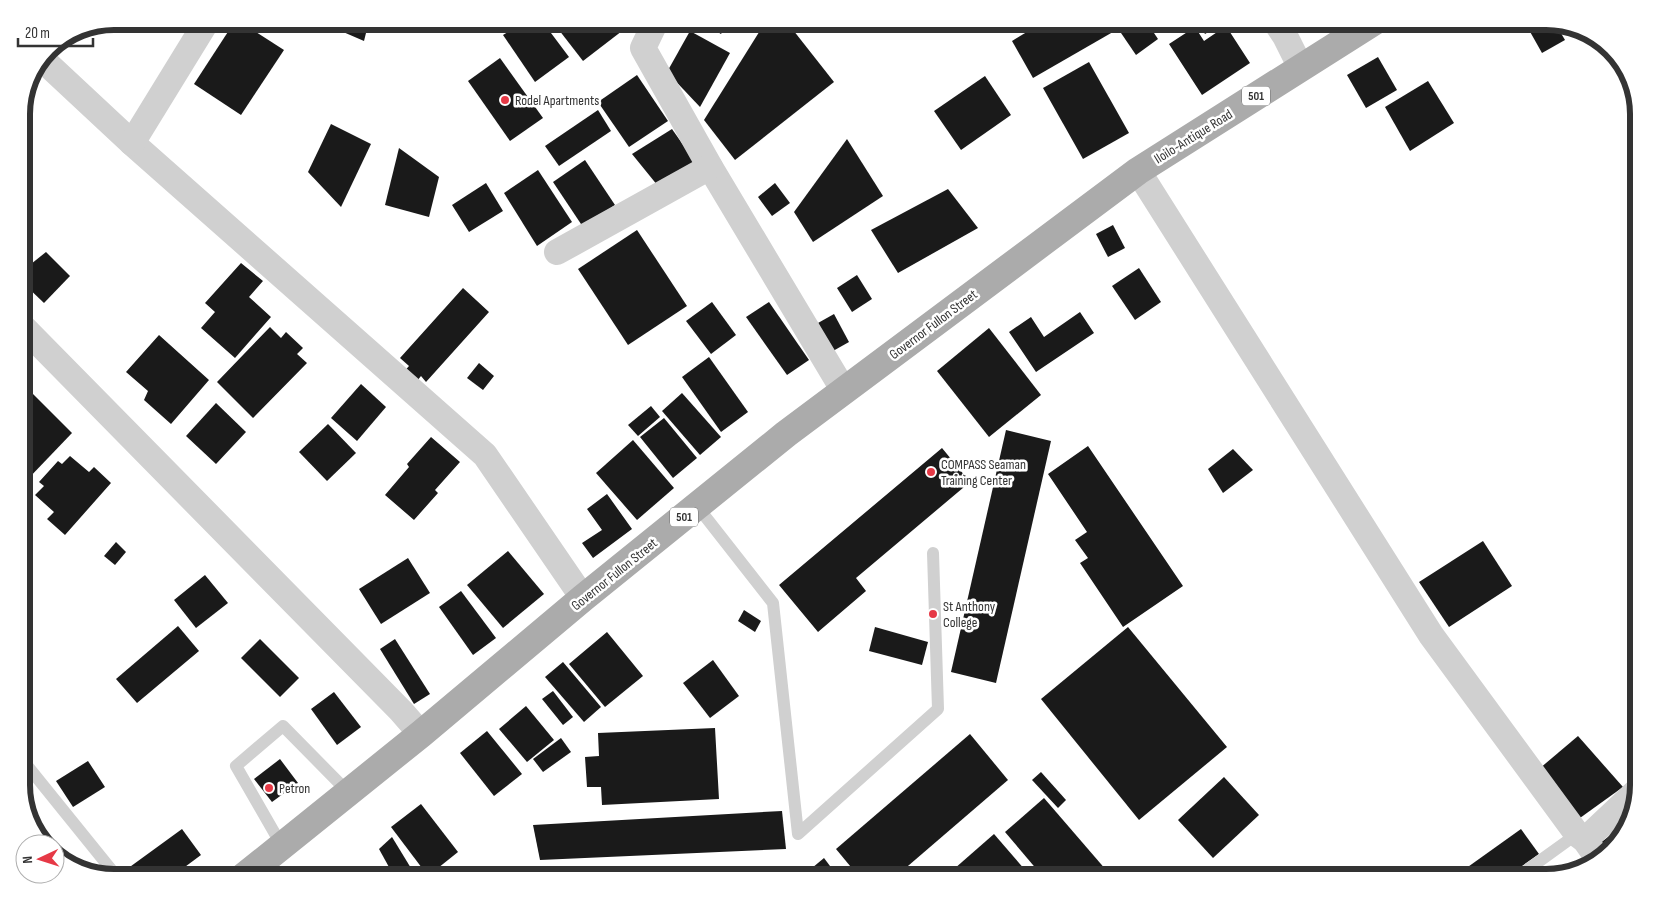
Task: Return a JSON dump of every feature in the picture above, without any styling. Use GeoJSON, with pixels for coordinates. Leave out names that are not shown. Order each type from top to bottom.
{"type":"FeatureCollection","features":[{"type":"Feature","properties":{"kind":"main road","name":"Iloilo-Antique Road"},"geometry":{"type":"LineString","coordinates":[[1138,171],[1361,30]]}},
{"type":"Feature","properties":{"kind":"main road","name":"Governor Fullon Street"},"geometry":{"type":"LineString","coordinates":[[253,869],[421,734],[583,598],[786,434],[1138,171]]}},
{"type":"Feature","properties":{"kind":"street"},"geometry":{"type":"LineString","coordinates":[[132,143],[201,30]]}},
{"type":"Feature","properties":{"kind":"street"},"geometry":{"type":"LineString","coordinates":[[652,30],[643,48],[710,167],[844,391]]}},
{"type":"Feature","properties":{"kind":"street"},"geometry":{"type":"LineString","coordinates":[[1281,30],[1301,68]]}},
{"type":"Feature","properties":{"kind":"street"},"geometry":{"type":"LineString","coordinates":[[47,63],[132,143],[484,455],[583,598]]}},
{"type":"Feature","properties":{"kind":"street"},"geometry":{"type":"LineString","coordinates":[[557,252],[710,167]]}},
{"type":"Feature","properties":{"kind":"street"},"geometry":{"type":"LineString","coordinates":[[1138,171],[1431,635],[1587,845],[1628,801]]}},
{"type":"Feature","properties":{"kind":"street"},"geometry":{"type":"LineString","coordinates":[[30,332],[401,711],[421,734]]}},
{"type":"Feature","properties":{"kind":"lane"},"geometry":{"type":"LineString","coordinates":[[697,506],[773,603],[798,834],[938,709],[933,553]]}},
{"type":"Feature","properties":{"kind":"lane"},"geometry":{"type":"LineString","coordinates":[[282,846],[236,766],[284,726],[349,792]]}},
{"type":"Feature","properties":{"kind":"lane"},"geometry":{"type":"LineString","coordinates":[[30,768],[111,869]]}},
{"type":"Feature","properties":{"kind":"lane"},"geometry":{"type":"LineString","coordinates":[[1535,869],[1587,845]]}},
{"type":"Feature","properties":{"kind":"building"},"geometry":{"type":"Polygon","coordinates":[[[229,30],[253,30],[284,50],[241,115],[194,84],[229,30]]]}},
{"type":"Feature","properties":{"kind":"building"},"geometry":{"type":"Polygon","coordinates":[[[339,30],[367,30],[364,41],[339,30]]]}},
{"type":"Feature","properties":{"kind":"building"},"geometry":{"type":"Polygon","coordinates":[[[511,30],[549,30],[569,57],[535,82],[503,35],[511,30]]]}},
{"type":"Feature","properties":{"kind":"building"},"geometry":{"type":"Polygon","coordinates":[[[559,30],[621,30],[622,31],[583,61],[559,30]]]}},
{"type":"Feature","properties":{"kind":"building"},"geometry":{"type":"Polygon","coordinates":[[[714,30],[723,30],[721,34],[714,30]]]}},
{"type":"Feature","properties":{"kind":"building"},"geometry":{"type":"Polygon","coordinates":[[[760,30],[793,30],[834,82],[735,160],[704,120],[760,30]]]}},
{"type":"Feature","properties":{"kind":"building"},"geometry":{"type":"Polygon","coordinates":[[[1030,30],[1116,30],[1033,78],[1012,41],[1030,30]]]}},
{"type":"Feature","properties":{"kind":"building"},"geometry":{"type":"Polygon","coordinates":[[[1125,30],[1152,30],[1158,39],[1136,55],[1121,33],[1125,30]]]}},
{"type":"Feature","properties":{"kind":"building"},"geometry":{"type":"Polygon","coordinates":[[[1190,30],[1197,30],[1204,41],[1220,30],[1229,30],[1250,63],[1202,95],[1169,44],[1190,30]]]}},
{"type":"Feature","properties":{"kind":"building"},"geometry":{"type":"Polygon","coordinates":[[[1203,30],[1212,30],[1205,34],[1203,30]]]}},
{"type":"Feature","properties":{"kind":"building"},"geometry":{"type":"Polygon","coordinates":[[[1529,30],[1560,32],[1565,40],[1542,53],[1529,30]]]}},
{"type":"Feature","properties":{"kind":"building"},"geometry":{"type":"Polygon","coordinates":[[[690,31],[730,53],[700,107],[667,72],[690,31]]]}},
{"type":"Feature","properties":{"kind":"building"},"geometry":{"type":"Polygon","coordinates":[[[1378,57],[1397,90],[1366,108],[1347,75],[1378,57]]]}},
{"type":"Feature","properties":{"kind":"building","name":"Rodel Apartments"},"geometry":{"type":"Polygon","coordinates":[[[500,58],[543,118],[510,141],[468,81],[500,58]]]}},
{"type":"Feature","properties":{"kind":"building"},"geometry":{"type":"Polygon","coordinates":[[[1089,62],[1129,133],[1083,159],[1043,88],[1089,62]]]}},
{"type":"Feature","properties":{"kind":"building"},"geometry":{"type":"Polygon","coordinates":[[[637,75],[668,121],[629,147],[598,102],[637,75]]]}},
{"type":"Feature","properties":{"kind":"building"},"geometry":{"type":"Polygon","coordinates":[[[985,76],[1011,115],[961,150],[934,111],[985,76]]]}},
{"type":"Feature","properties":{"kind":"building"},"geometry":{"type":"Polygon","coordinates":[[[1428,81],[1454,123],[1410,151],[1385,107],[1428,81]]]}},
{"type":"Feature","properties":{"kind":"building"},"geometry":{"type":"Polygon","coordinates":[[[598,110],[611,131],[559,166],[545,146],[598,110]]]}},
{"type":"Feature","properties":{"kind":"building"},"geometry":{"type":"Polygon","coordinates":[[[331,124],[371,144],[341,207],[308,172],[331,124]]]}},
{"type":"Feature","properties":{"kind":"building"},"geometry":{"type":"Polygon","coordinates":[[[672,129],[698,166],[658,186],[632,154],[672,129]]]}},
{"type":"Feature","properties":{"kind":"building"},"geometry":{"type":"Polygon","coordinates":[[[847,139],[883,196],[813,242],[794,212],[847,139]]]}},
{"type":"Feature","properties":{"kind":"building"},"geometry":{"type":"Polygon","coordinates":[[[399,148],[439,177],[429,217],[385,205],[399,148]]]}},
{"type":"Feature","properties":{"kind":"building"},"geometry":{"type":"Polygon","coordinates":[[[585,160],[615,205],[583,227],[553,182],[585,160]]]}},
{"type":"Feature","properties":{"kind":"building"},"geometry":{"type":"Polygon","coordinates":[[[538,170],[572,222],[537,246],[504,193],[538,170]]]}},
{"type":"Feature","properties":{"kind":"building"},"geometry":{"type":"Polygon","coordinates":[[[486,183],[503,211],[469,232],[452,205],[486,183]]]}},
{"type":"Feature","properties":{"kind":"building"},"geometry":{"type":"Polygon","coordinates":[[[775,183],[790,203],[772,216],[758,197],[775,183]]]}},
{"type":"Feature","properties":{"kind":"building"},"geometry":{"type":"Polygon","coordinates":[[[948,189],[978,228],[898,273],[871,230],[948,189]]]}},
{"type":"Feature","properties":{"kind":"building"},"geometry":{"type":"Polygon","coordinates":[[[1113,225],[1125,248],[1108,257],[1096,234],[1113,225]]]}},
{"type":"Feature","properties":{"kind":"building"},"geometry":{"type":"Polygon","coordinates":[[[637,230],[687,306],[628,345],[578,269],[637,230]]]}},
{"type":"Feature","properties":{"kind":"building"},"geometry":{"type":"Polygon","coordinates":[[[46,252],[70,276],[44,303],[30,290],[30,265],[46,252]]]}},
{"type":"Feature","properties":{"kind":"building"},"geometry":{"type":"Polygon","coordinates":[[[241,263],[263,281],[249,297],[271,317],[235,358],[201,328],[215,312],[205,303],[241,263]]]}},
{"type":"Feature","properties":{"kind":"building"},"geometry":{"type":"Polygon","coordinates":[[[1139,268],[1161,302],[1135,320],[1112,286],[1139,268]]]}},
{"type":"Feature","properties":{"kind":"building"},"geometry":{"type":"Polygon","coordinates":[[[857,275],[872,299],[852,312],[837,288],[857,275]]]}},
{"type":"Feature","properties":{"kind":"building"},"geometry":{"type":"Polygon","coordinates":[[[463,288],[489,312],[426,382],[421,376],[413,386],[401,375],[409,366],[400,358],[463,288]]]}},
{"type":"Feature","properties":{"kind":"building"},"geometry":{"type":"Polygon","coordinates":[[[712,302],[736,335],[711,354],[686,321],[712,302]]]}},
{"type":"Feature","properties":{"kind":"building"},"geometry":{"type":"Polygon","coordinates":[[[769,302],[809,360],[787,375],[746,317],[769,302]]]}},
{"type":"Feature","properties":{"kind":"building"},"geometry":{"type":"Polygon","coordinates":[[[1080,312],[1094,333],[1036,372],[1009,332],[1031,317],[1044,337],[1080,312]]]}},
{"type":"Feature","properties":{"kind":"building"},"geometry":{"type":"Polygon","coordinates":[[[834,314],[849,342],[833,351],[818,323],[834,314]]]}},
{"type":"Feature","properties":{"kind":"building"},"geometry":{"type":"Polygon","coordinates":[[[270,327],[281,338],[286,332],[303,348],[297,354],[307,363],[253,418],[217,382],[270,327]]]}},
{"type":"Feature","properties":{"kind":"building"},"geometry":{"type":"Polygon","coordinates":[[[989,328],[1041,395],[989,437],[937,371],[989,328]]]}},
{"type":"Feature","properties":{"kind":"building"},"geometry":{"type":"Polygon","coordinates":[[[159,335],[209,380],[171,424],[144,400],[148,391],[126,372],[159,335]]]}},
{"type":"Feature","properties":{"kind":"building"},"geometry":{"type":"Polygon","coordinates":[[[709,357],[748,412],[721,432],[682,377],[709,357]]]}},
{"type":"Feature","properties":{"kind":"building"},"geometry":{"type":"Polygon","coordinates":[[[479,363],[494,376],[483,390],[467,378],[479,363]]]}},
{"type":"Feature","properties":{"kind":"building"},"geometry":{"type":"Polygon","coordinates":[[[361,384],[386,407],[357,441],[331,418],[361,384]]]}},
{"type":"Feature","properties":{"kind":"building"},"geometry":{"type":"Polygon","coordinates":[[[30,391],[72,433],[30,477],[30,391]]]}},
{"type":"Feature","properties":{"kind":"building"},"geometry":{"type":"Polygon","coordinates":[[[682,393],[721,437],[700,455],[662,411],[682,393]]]}},
{"type":"Feature","properties":{"kind":"building"},"geometry":{"type":"Polygon","coordinates":[[[216,403],[246,432],[216,464],[186,436],[216,403]]]}},
{"type":"Feature","properties":{"kind":"building"},"geometry":{"type":"Polygon","coordinates":[[[651,406],[660,417],[638,436],[628,425],[651,406]]]}},
{"type":"Feature","properties":{"kind":"building"},"geometry":{"type":"Polygon","coordinates":[[[664,418],[697,458],[673,478],[640,437],[664,418]]]}},
{"type":"Feature","properties":{"kind":"building"},"geometry":{"type":"Polygon","coordinates":[[[328,424],[356,453],[327,481],[299,452],[328,424]]]}},
{"type":"Feature","properties":{"kind":"building"},"geometry":{"type":"Polygon","coordinates":[[[1006,430],[1051,441],[996,683],[951,672],[1006,430]]]}},
{"type":"Feature","properties":{"kind":"building"},"geometry":{"type":"Polygon","coordinates":[[[431,437],[460,462],[435,490],[438,493],[414,520],[385,495],[409,467],[407,464],[431,437]]]}},
{"type":"Feature","properties":{"kind":"building"},"geometry":{"type":"Polygon","coordinates":[[[633,440],[674,488],[637,520],[596,473],[633,440]]]}},
{"type":"Feature","properties":{"kind":"building"},"geometry":{"type":"Polygon","coordinates":[[[1088,446],[1183,586],[1123,627],[1080,563],[1088,558],[1075,540],[1087,532],[1048,474],[1088,446]]]}},
{"type":"Feature","properties":{"kind":"building"},"geometry":{"type":"Polygon","coordinates":[[[942,448],[970,482],[856,578],[866,591],[818,632],[779,585],[942,448]]]}},
{"type":"Feature","properties":{"kind":"building"},"geometry":{"type":"Polygon","coordinates":[[[1233,449],[1253,470],[1223,493],[1208,469],[1233,449]]]}},
{"type":"Feature","properties":{"kind":"building"},"geometry":{"type":"Polygon","coordinates":[[[70,456],[89,472],[94,467],[111,483],[65,535],[47,519],[54,512],[35,495],[44,486],[39,482],[58,461],[62,464],[70,456]]]}},
{"type":"Feature","properties":{"kind":"building"},"geometry":{"type":"Polygon","coordinates":[[[607,494],[632,529],[593,558],[582,543],[602,530],[587,509],[607,494]]]}},
{"type":"Feature","properties":{"kind":"building"},"geometry":{"type":"Polygon","coordinates":[[[1483,541],[1512,586],[1449,627],[1419,582],[1483,541]]]}},
{"type":"Feature","properties":{"kind":"building"},"geometry":{"type":"Polygon","coordinates":[[[116,542],[126,552],[115,565],[104,556],[116,542]]]}},
{"type":"Feature","properties":{"kind":"building"},"geometry":{"type":"Polygon","coordinates":[[[508,551],[544,594],[503,628],[467,585],[508,551]]]}},
{"type":"Feature","properties":{"kind":"building"},"geometry":{"type":"Polygon","coordinates":[[[408,558],[430,593],[381,624],[359,589],[408,558]]]}},
{"type":"Feature","properties":{"kind":"building"},"geometry":{"type":"Polygon","coordinates":[[[205,575],[228,603],[196,628],[174,600],[205,575]]]}},
{"type":"Feature","properties":{"kind":"building"},"geometry":{"type":"Polygon","coordinates":[[[461,591],[496,638],[473,655],[439,607],[461,591]]]}},
{"type":"Feature","properties":{"kind":"building"},"geometry":{"type":"Polygon","coordinates":[[[744,610],[761,621],[755,632],[738,621],[744,610]]]}},
{"type":"Feature","properties":{"kind":"building"},"geometry":{"type":"Polygon","coordinates":[[[178,626],[199,651],[137,703],[116,679],[178,626]]]}},
{"type":"Feature","properties":{"kind":"building"},"geometry":{"type":"Polygon","coordinates":[[[875,627],[928,642],[922,665],[869,651],[875,627]]]}},
{"type":"Feature","properties":{"kind":"building"},"geometry":{"type":"Polygon","coordinates":[[[1128,627],[1227,747],[1139,820],[1041,699],[1128,627]]]}},
{"type":"Feature","properties":{"kind":"building"},"geometry":{"type":"Polygon","coordinates":[[[607,632],[643,676],[605,707],[569,664],[607,632]]]}},
{"type":"Feature","properties":{"kind":"building"},"geometry":{"type":"Polygon","coordinates":[[[260,639],[299,678],[280,697],[241,658],[260,639]]]}},
{"type":"Feature","properties":{"kind":"building"},"geometry":{"type":"Polygon","coordinates":[[[395,639],[430,694],[414,704],[380,649],[395,639]]]}},
{"type":"Feature","properties":{"kind":"building"},"geometry":{"type":"Polygon","coordinates":[[[713,660],[739,696],[710,718],[683,683],[713,660]]]}},
{"type":"Feature","properties":{"kind":"building"},"geometry":{"type":"Polygon","coordinates":[[[563,662],[601,707],[584,722],[545,677],[563,662]]]}},
{"type":"Feature","properties":{"kind":"building"},"geometry":{"type":"Polygon","coordinates":[[[553,691],[573,717],[563,725],[542,699],[553,691]]]}},
{"type":"Feature","properties":{"kind":"building"},"geometry":{"type":"Polygon","coordinates":[[[334,692],[361,727],[337,745],[311,709],[334,692]]]}},
{"type":"Feature","properties":{"kind":"building"},"geometry":{"type":"Polygon","coordinates":[[[526,706],[554,740],[527,762],[499,729],[526,706]]]}},
{"type":"Feature","properties":{"kind":"building"},"geometry":{"type":"Polygon","coordinates":[[[715,728],[719,799],[602,805],[601,787],[587,787],[585,757],[599,756],[598,733],[715,728]]]}},
{"type":"Feature","properties":{"kind":"building"},"geometry":{"type":"Polygon","coordinates":[[[487,731],[522,774],[494,796],[460,753],[487,731]]]}},
{"type":"Feature","properties":{"kind":"building"},"geometry":{"type":"Polygon","coordinates":[[[970,734],[1008,780],[904,869],[853,869],[836,849],[970,734]]]}},
{"type":"Feature","properties":{"kind":"building"},"geometry":{"type":"Polygon","coordinates":[[[1578,736],[1623,787],[1573,823],[1539,769],[1578,736]]]}},
{"type":"Feature","properties":{"kind":"building"},"geometry":{"type":"Polygon","coordinates":[[[561,738],[571,752],[543,772],[533,759],[561,738]]]}},
{"type":"Feature","properties":{"kind":"building"},"geometry":{"type":"Polygon","coordinates":[[[280,759],[298,783],[272,802],[254,779],[280,759]]]}},
{"type":"Feature","properties":{"kind":"building"},"geometry":{"type":"Polygon","coordinates":[[[88,761],[105,787],[73,807],[56,781],[88,761]]]}},
{"type":"Feature","properties":{"kind":"building"},"geometry":{"type":"Polygon","coordinates":[[[1041,772],[1066,800],[1058,808],[1032,780],[1041,772]]]}},
{"type":"Feature","properties":{"kind":"building"},"geometry":{"type":"Polygon","coordinates":[[[1224,777],[1259,815],[1213,858],[1178,820],[1224,777]]]}},
{"type":"Feature","properties":{"kind":"building"},"geometry":{"type":"Polygon","coordinates":[[[1044,798],[1105,869],[1036,869],[1005,832],[1044,798]]]}},
{"type":"Feature","properties":{"kind":"building"},"geometry":{"type":"Polygon","coordinates":[[[421,804],[458,852],[437,869],[423,869],[391,827],[421,804]]]}},
{"type":"Feature","properties":{"kind":"building"},"geometry":{"type":"Polygon","coordinates":[[[782,811],[786,849],[540,860],[533,825],[782,811]]]}},
{"type":"Feature","properties":{"kind":"building"},"geometry":{"type":"Polygon","coordinates":[[[182,829],[201,855],[182,869],[127,869],[182,829]]]}},
{"type":"Feature","properties":{"kind":"building"},"geometry":{"type":"Polygon","coordinates":[[[1521,829],[1539,854],[1518,869],[1465,869],[1521,829]]]}},
{"type":"Feature","properties":{"kind":"building"},"geometry":{"type":"Polygon","coordinates":[[[1617,831],[1602,847],[1600,843],[1617,831]]]}},
{"type":"Feature","properties":{"kind":"building"},"geometry":{"type":"Polygon","coordinates":[[[994,834],[1024,869],[954,869],[994,834]]]}},
{"type":"Feature","properties":{"kind":"building"},"geometry":{"type":"Polygon","coordinates":[[[392,837],[412,869],[390,869],[379,849],[392,837]]]}},
{"type":"Feature","properties":{"kind":"building"},"geometry":{"type":"Polygon","coordinates":[[[824,858],[832,869],[811,869],[824,858]]]}},
{"type":"Feature","properties":{"kind":"place","name":"Rodel Apartments"},"geometry":{"type":"Point","coordinates":[505,100]}},
{"type":"Feature","properties":{"kind":"place","name":"COMPASS Seaman Training Center"},"geometry":{"type":"Point","coordinates":[931,472]}},
{"type":"Feature","properties":{"kind":"place","name":"St Anthony College"},"geometry":{"type":"Point","coordinates":[933,614]}},
{"type":"Feature","properties":{"kind":"place","name":"Petron"},"geometry":{"type":"Point","coordinates":[269,788]}}]}
